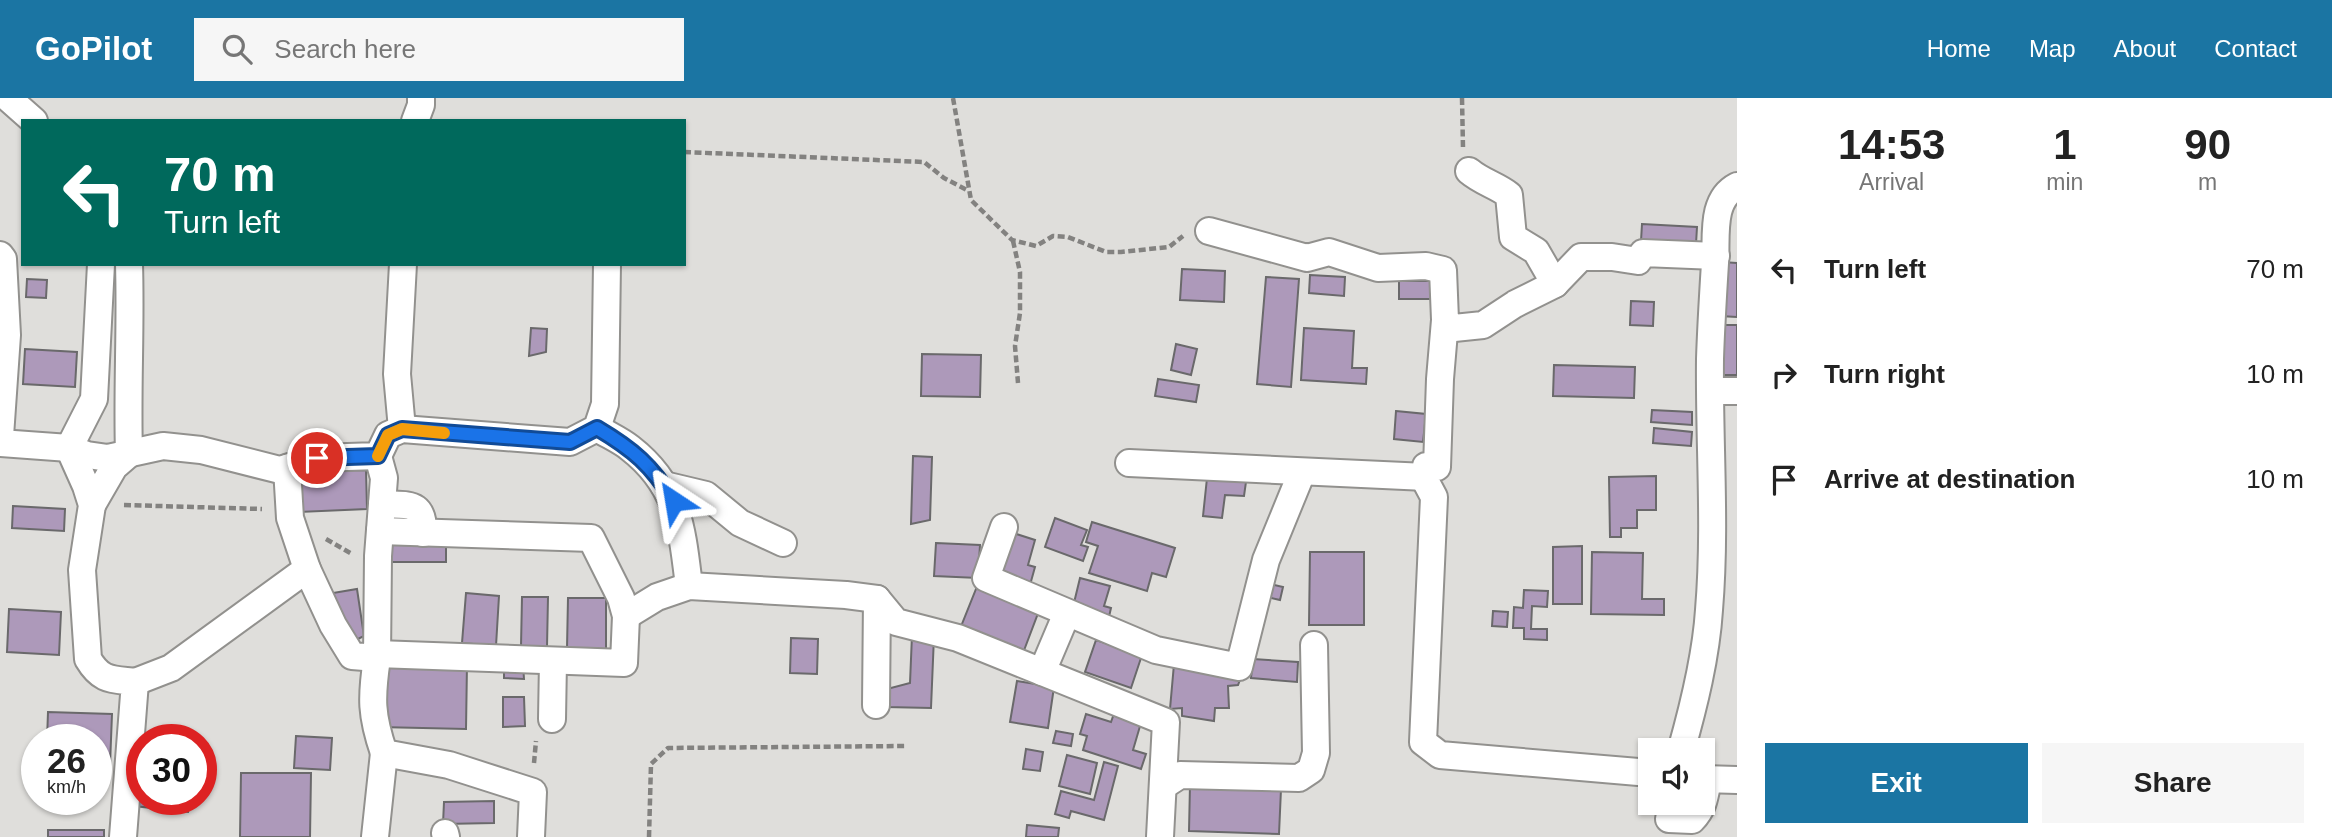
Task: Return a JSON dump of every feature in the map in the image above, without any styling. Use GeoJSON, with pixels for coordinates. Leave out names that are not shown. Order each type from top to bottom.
{"type":"FeatureCollection","features":[{"type":"Feature","properties":{"kind":"street"},"geometry":{"type":"LineString","coordinates":[[8,98],[32,119]]}},
{"type":"Feature","properties":{"kind":"street"},"geometry":{"type":"LineString","coordinates":[[416,119],[421,98]]}},
{"type":"Feature","properties":{"kind":"street"},"geometry":{"type":"LineString","coordinates":[[1469,171],[1482,182],[1509,195],[1513,237],[1536,251],[1555,284]]}},
{"type":"Feature","properties":{"kind":"street"},"geometry":{"type":"LineString","coordinates":[[1685,738],[1695,702],[1725,484],[1711,391],[1716,230],[1720,202],[1729,190],[1737,186]]}},
{"type":"Feature","properties":{"kind":"street"},"geometry":{"type":"LineString","coordinates":[[1209,231],[1307,257],[1329,252],[1378,268],[1426,266],[1443,270],[1445,320],[1437,467],[1426,466],[1426,482],[1434,497],[1423,742],[1440,755],[1638,772]]}},
{"type":"Feature","properties":{"kind":"street"},"geometry":{"type":"LineString","coordinates":[[1445,320],[1454,328],[1483,325],[1515,304],[1555,284],[1581,257],[1612,257],[1638,261],[1643,253],[1716,256]]}},
{"type":"Feature","properties":{"kind":"street"},"geometry":{"type":"LineString","coordinates":[[0,255],[3,260],[7,335],[0,436]]}},
{"type":"Feature","properties":{"kind":"street"},"geometry":{"type":"LineString","coordinates":[[69,448],[94,399],[101,266]]}},
{"type":"Feature","properties":{"kind":"street"},"geometry":{"type":"LineString","coordinates":[[129,266],[129,454]]}},
{"type":"Feature","properties":{"kind":"street"},"geometry":{"type":"LineString","coordinates":[[402,266],[397,374],[402,429]]}},
{"type":"Feature","properties":{"kind":"street"},"geometry":{"type":"LineString","coordinates":[[375,837],[384,753],[372,712],[372,687],[377,656],[384,478],[378,456],[388,435],[402,429],[570,442],[597,428],[605,404],[607,266]]}},
{"type":"Feature","properties":{"kind":"street"},"geometry":{"type":"LineString","coordinates":[[1711,391],[1737,391]]}},
{"type":"Feature","properties":{"kind":"street"},"geometry":{"type":"LineString","coordinates":[[597,428],[631,448],[658,475],[674,501],[684,541],[689,586]]}},
{"type":"Feature","properties":{"kind":"street"},"geometry":{"type":"LineString","coordinates":[[0,443],[69,448],[87,455],[108,458],[163,446],[201,450],[279,470],[317,458],[378,456]]}},
{"type":"Feature","properties":{"kind":"street"},"geometry":{"type":"LineString","coordinates":[[69,448],[92,505]]}},
{"type":"Feature","properties":{"kind":"street"},"geometry":{"type":"LineString","coordinates":[[129,454],[114,467],[92,505],[82,570],[88,659],[95,672],[105,678],[135,682],[171,668],[307,569]]}},
{"type":"Feature","properties":{"kind":"street"},"geometry":{"type":"LineString","coordinates":[[1129,463],[1426,477]]}},
{"type":"Feature","properties":{"kind":"street"},"geometry":{"type":"LineString","coordinates":[[287,468],[290,518],[307,569],[333,625],[352,656],[624,663],[626,616],[621,598],[591,538],[380,531]]}},
{"type":"Feature","properties":{"kind":"street"},"geometry":{"type":"LineString","coordinates":[[1003,527],[986,578],[1156,650],[1239,667],[1266,560],[1302,472]]}},
{"type":"Feature","properties":{"kind":"street"},"geometry":{"type":"LineString","coordinates":[[664,485],[706,495],[740,523],[783,543]]}},
{"type":"Feature","properties":{"kind":"street"},"geometry":{"type":"LineString","coordinates":[[382,504],[410,506],[419,510],[424,516],[423,533]]}},
{"type":"Feature","properties":{"kind":"street"},"geometry":{"type":"LineString","coordinates":[[626,616],[657,597],[689,586],[877,599],[896,622],[958,638],[1166,722],[1160,837]]}},
{"type":"Feature","properties":{"kind":"street"},"geometry":{"type":"LineString","coordinates":[[876,705],[877,599]]}},
{"type":"Feature","properties":{"kind":"street"},"geometry":{"type":"LineString","coordinates":[[1042,672],[1068,613]]}},
{"type":"Feature","properties":{"kind":"street"},"geometry":{"type":"LineString","coordinates":[[1163,786],[1180,775],[1299,778],[1311,770],[1316,752],[1314,645]]}},
{"type":"Feature","properties":{"kind":"street"},"geometry":{"type":"LineString","coordinates":[[552,719],[553,661]]}},
{"type":"Feature","properties":{"kind":"street"},"geometry":{"type":"LineString","coordinates":[[123,837],[135,682]]}},
{"type":"Feature","properties":{"kind":"street"},"geometry":{"type":"LineString","coordinates":[[384,753],[449,765],[533,792],[531,837]]}},
{"type":"Feature","properties":{"kind":"street"},"geometry":{"type":"LineString","coordinates":[[1715,779],[1737,780]]}},
{"type":"Feature","properties":{"kind":"street"},"geometry":{"type":"LineString","coordinates":[[1669,820],[1692,820],[1698,815]]}},
{"type":"Feature","properties":{"kind":"path"},"geometry":{"type":"LineString","coordinates":[[953,98],[971,200],[1012,240],[1036,246],[1053,236],[1068,237],[1105,251],[1121,252],[1170,247],[1184,235],[1209,231]]}},
{"type":"Feature","properties":{"kind":"path"},"geometry":{"type":"LineString","coordinates":[[1462,98],[1462,158],[1469,171]]}},
{"type":"Feature","properties":{"kind":"path"},"geometry":{"type":"LineString","coordinates":[[686,152],[924,162],[944,178],[970,192]]}},
{"type":"Feature","properties":{"kind":"path"},"geometry":{"type":"LineString","coordinates":[[1012,240],[1020,272],[1020,313],[1015,346],[1018,383]]}},
{"type":"Feature","properties":{"kind":"path"},"geometry":{"type":"LineString","coordinates":[[92,505],[253,507],[290,518],[354,555]]}},
{"type":"Feature","properties":{"kind":"path"},"geometry":{"type":"LineString","coordinates":[[533,792],[536,730],[539,719],[552,719]]}},
{"type":"Feature","properties":{"kind":"path"},"geometry":{"type":"LineString","coordinates":[[649,837],[651,764],[668,748],[906,746]]}},
{"type":"Feature","properties":{"kind":"building"},"geometry":{"type":"Polygon","coordinates":[[[1642,224],[1697,227],[1696,244],[1641,241],[1642,224]]]}},
{"type":"Feature","properties":{"kind":"building"},"geometry":{"type":"Polygon","coordinates":[[[1722,262],[1737,263],[1737,317],[1720,316],[1722,262]]]}},
{"type":"Feature","properties":{"kind":"building"},"geometry":{"type":"Polygon","coordinates":[[[1182,269],[1225,271],[1224,302],[1180,300],[1182,269]]]}},
{"type":"Feature","properties":{"kind":"building"},"geometry":{"type":"Polygon","coordinates":[[[1310,275],[1345,277],[1344,296],[1309,293],[1310,275]]]}},
{"type":"Feature","properties":{"kind":"building"},"geometry":{"type":"Polygon","coordinates":[[[1266,277],[1299,279],[1291,387],[1257,384],[1266,277]]]}},
{"type":"Feature","properties":{"kind":"building"},"geometry":{"type":"Polygon","coordinates":[[[27,279],[47,280],[46,298],[26,297],[27,279]]]}},
{"type":"Feature","properties":{"kind":"building"},"geometry":{"type":"Polygon","coordinates":[[[1399,281],[1433,281],[1433,299],[1399,299],[1399,281]]]}},
{"type":"Feature","properties":{"kind":"building"},"geometry":{"type":"Polygon","coordinates":[[[1631,301],[1654,302],[1653,326],[1630,325],[1631,301]]]}},
{"type":"Feature","properties":{"kind":"building"},"geometry":{"type":"Polygon","coordinates":[[[1721,325],[1737,325],[1737,375],[1720,375],[1721,325]]]}},
{"type":"Feature","properties":{"kind":"building"},"geometry":{"type":"Polygon","coordinates":[[[531,328],[547,329],[546,352],[529,356],[531,328]]]}},
{"type":"Feature","properties":{"kind":"building"},"geometry":{"type":"Polygon","coordinates":[[[1304,328],[1354,331],[1352,368],[1367,368],[1366,384],[1301,380],[1304,328]]]}},
{"type":"Feature","properties":{"kind":"building"},"geometry":{"type":"Polygon","coordinates":[[[1176,344],[1197,349],[1191,375],[1171,370],[1176,344]]]}},
{"type":"Feature","properties":{"kind":"building"},"geometry":{"type":"Polygon","coordinates":[[[25,349],[77,352],[75,387],[23,384],[25,349]]]}},
{"type":"Feature","properties":{"kind":"building"},"geometry":{"type":"Polygon","coordinates":[[[922,354],[981,355],[980,397],[921,396],[922,354]]]}},
{"type":"Feature","properties":{"kind":"building"},"geometry":{"type":"Polygon","coordinates":[[[1554,365],[1635,367],[1634,398],[1553,396],[1554,365]]]}},
{"type":"Feature","properties":{"kind":"building"},"geometry":{"type":"Polygon","coordinates":[[[1158,379],[1199,385],[1196,402],[1155,396],[1158,379]]]}},
{"type":"Feature","properties":{"kind":"building"},"geometry":{"type":"Polygon","coordinates":[[[1652,410],[1692,412],[1692,425],[1651,422],[1652,410]]]}},
{"type":"Feature","properties":{"kind":"building"},"geometry":{"type":"Polygon","coordinates":[[[1396,411],[1426,414],[1423,442],[1394,439],[1396,411]]]}},
{"type":"Feature","properties":{"kind":"building"},"geometry":{"type":"Polygon","coordinates":[[[1654,428],[1692,432],[1691,446],[1653,443],[1654,428]]]}},
{"type":"Feature","properties":{"kind":"building"},"geometry":{"type":"Polygon","coordinates":[[[913,456],[932,457],[930,520],[911,524],[913,456]]]}},
{"type":"Feature","properties":{"kind":"building"},"geometry":{"type":"Polygon","coordinates":[[[366,470],[367,509],[299,512],[297,472],[366,470]]]}},
{"type":"Feature","properties":{"kind":"building"},"geometry":{"type":"Polygon","coordinates":[[[1656,476],[1656,510],[1637,510],[1637,528],[1621,528],[1621,537],[1610,537],[1609,477],[1656,476]]]}},
{"type":"Feature","properties":{"kind":"building"},"geometry":{"type":"Polygon","coordinates":[[[1207,478],[1246,482],[1244,496],[1225,495],[1222,518],[1203,516],[1207,478]]]}},
{"type":"Feature","properties":{"kind":"building"},"geometry":{"type":"Polygon","coordinates":[[[13,506],[65,509],[64,531],[12,528],[13,506]]]}},
{"type":"Feature","properties":{"kind":"building"},"geometry":{"type":"Polygon","coordinates":[[[1055,518],[1087,530],[1081,545],[1088,547],[1083,561],[1045,547],[1055,518]]]}},
{"type":"Feature","properties":{"kind":"building"},"geometry":{"type":"Polygon","coordinates":[[[1092,522],[1175,548],[1166,577],[1152,573],[1147,591],[1089,573],[1098,546],[1086,542],[1092,522]]]}},
{"type":"Feature","properties":{"kind":"building"},"geometry":{"type":"Polygon","coordinates":[[[1007,531],[1035,540],[1028,565],[1035,567],[1030,585],[994,573],[1007,531]]]}},
{"type":"Feature","properties":{"kind":"building"},"geometry":{"type":"Polygon","coordinates":[[[389,536],[446,536],[446,562],[389,562],[389,536]]]}},
{"type":"Feature","properties":{"kind":"building"},"geometry":{"type":"Polygon","coordinates":[[[936,543],[980,545],[978,578],[934,576],[936,543]]]}},
{"type":"Feature","properties":{"kind":"building"},"geometry":{"type":"Polygon","coordinates":[[[1582,546],[1582,604],[1553,604],[1553,547],[1582,546]]]}},
{"type":"Feature","properties":{"kind":"building"},"geometry":{"type":"Polygon","coordinates":[[[1310,552],[1364,552],[1364,625],[1309,625],[1310,552]]]}},
{"type":"Feature","properties":{"kind":"building"},"geometry":{"type":"Polygon","coordinates":[[[1592,552],[1643,553],[1642,599],[1664,599],[1664,615],[1591,614],[1592,552]]]}},
{"type":"Feature","properties":{"kind":"building"},"geometry":{"type":"Polygon","coordinates":[[[1080,578],[1110,586],[1104,606],[1111,608],[1108,621],[1072,611],[1080,578]]]}},
{"type":"Feature","properties":{"kind":"building"},"geometry":{"type":"Polygon","coordinates":[[[978,584],[1040,608],[1023,653],[960,629],[978,584]]]}},
{"type":"Feature","properties":{"kind":"building"},"geometry":{"type":"Polygon","coordinates":[[[1270,584],[1283,587],[1280,600],[1267,597],[1270,584]]]}},
{"type":"Feature","properties":{"kind":"building"},"geometry":{"type":"Polygon","coordinates":[[[357,589],[364,636],[352,642],[333,593],[357,589]]]}},
{"type":"Feature","properties":{"kind":"building"},"geometry":{"type":"Polygon","coordinates":[[[1524,590],[1548,591],[1547,607],[1532,606],[1531,629],[1547,629],[1547,640],[1524,639],[1524,628],[1513,628],[1514,607],[1523,608],[1524,590]]]}},
{"type":"Feature","properties":{"kind":"building"},"geometry":{"type":"Polygon","coordinates":[[[466,593],[499,596],[496,646],[462,643],[466,593]]]}},
{"type":"Feature","properties":{"kind":"building"},"geometry":{"type":"Polygon","coordinates":[[[522,597],[548,597],[547,647],[521,646],[522,597]]]}},
{"type":"Feature","properties":{"kind":"building"},"geometry":{"type":"Polygon","coordinates":[[[568,598],[606,598],[606,649],[567,648],[568,598]]]}},
{"type":"Feature","properties":{"kind":"building"},"geometry":{"type":"Polygon","coordinates":[[[9,609],[61,612],[59,655],[7,652],[9,609]]]}},
{"type":"Feature","properties":{"kind":"building"},"geometry":{"type":"Polygon","coordinates":[[[1493,611],[1508,612],[1507,627],[1492,626],[1493,611]]]}},
{"type":"Feature","properties":{"kind":"building"},"geometry":{"type":"Polygon","coordinates":[[[912,635],[934,636],[931,708],[886,707],[887,689],[910,683],[912,635]]]}},
{"type":"Feature","properties":{"kind":"building"},"geometry":{"type":"Polygon","coordinates":[[[791,638],[818,639],[817,674],[790,673],[791,638]]]}},
{"type":"Feature","properties":{"kind":"building"},"geometry":{"type":"Polygon","coordinates":[[[1096,640],[1142,655],[1131,688],[1085,672],[1096,640]]]}},
{"type":"Feature","properties":{"kind":"building"},"geometry":{"type":"Polygon","coordinates":[[[1253,659],[1298,662],[1297,682],[1251,678],[1253,659]]]}},
{"type":"Feature","properties":{"kind":"building"},"geometry":{"type":"Polygon","coordinates":[[[381,662],[467,664],[466,729],[379,727],[381,662]]]}},
{"type":"Feature","properties":{"kind":"building"},"geometry":{"type":"Polygon","coordinates":[[[504,664],[523,664],[524,679],[504,678],[504,664]]]}},
{"type":"Feature","properties":{"kind":"building"},"geometry":{"type":"Polygon","coordinates":[[[1174,664],[1241,677],[1238,685],[1228,686],[1229,708],[1215,708],[1214,721],[1182,716],[1182,708],[1170,709],[1174,664]]]}},
{"type":"Feature","properties":{"kind":"building"},"geometry":{"type":"Polygon","coordinates":[[[1017,681],[1054,687],[1048,728],[1010,722],[1017,681]]]}},
{"type":"Feature","properties":{"kind":"building"},"geometry":{"type":"Polygon","coordinates":[[[503,697],[524,697],[525,726],[503,727],[503,697]]]}},
{"type":"Feature","properties":{"kind":"building"},"geometry":{"type":"Polygon","coordinates":[[[1116,708],[1143,716],[1133,750],[1146,754],[1141,769],[1083,750],[1087,736],[1080,734],[1086,714],[1111,722],[1116,708]]]}},
{"type":"Feature","properties":{"kind":"building"},"geometry":{"type":"Polygon","coordinates":[[[48,712],[112,714],[112,724],[48,724],[48,712]]]}},
{"type":"Feature","properties":{"kind":"building"},"geometry":{"type":"Polygon","coordinates":[[[1056,731],[1073,734],[1071,746],[1053,743],[1056,731]]]}},
{"type":"Feature","properties":{"kind":"building"},"geometry":{"type":"Polygon","coordinates":[[[296,736],[332,738],[330,770],[294,768],[296,736]]]}},
{"type":"Feature","properties":{"kind":"building"},"geometry":{"type":"Polygon","coordinates":[[[1026,749],[1043,752],[1040,771],[1023,769],[1026,749]]]}},
{"type":"Feature","properties":{"kind":"building"},"geometry":{"type":"Polygon","coordinates":[[[1067,755],[1097,763],[1090,794],[1059,786],[1067,755]]]}},
{"type":"Feature","properties":{"kind":"building"},"geometry":{"type":"Polygon","coordinates":[[[1104,762],[1118,766],[1104,820],[1071,811],[1069,818],[1055,814],[1061,791],[1094,800],[1104,762]]]}},
{"type":"Feature","properties":{"kind":"building"},"geometry":{"type":"Polygon","coordinates":[[[241,773],[311,773],[310,837],[240,837],[241,773]]]}},
{"type":"Feature","properties":{"kind":"building"},"geometry":{"type":"Polygon","coordinates":[[[1190,785],[1281,789],[1279,834],[1189,831],[1190,785]]]}},
{"type":"Feature","properties":{"kind":"building"},"geometry":{"type":"Polygon","coordinates":[[[494,801],[494,823],[443,824],[444,802],[494,801]]]}},
{"type":"Feature","properties":{"kind":"building"},"geometry":{"type":"Polygon","coordinates":[[[1027,825],[1059,828],[1058,837],[1026,837],[1027,825]]]}},
{"type":"Feature","properties":{"kind":"building"},"geometry":{"type":"Polygon","coordinates":[[[48,830],[104,830],[104,837],[48,837],[48,830]]]}},
{"type":"Feature","properties":{"kind":"slow traffic"},"geometry":{"type":"LineString","coordinates":[[378,456],[388,435],[402,429],[444,433]]}},
{"type":"Feature","properties":{"kind":"route"},"geometry":{"type":"LineString","coordinates":[[317,458],[378,456],[388,435],[402,429],[570,442],[597,428],[631,448],[658,475],[674,501]]}}]}
